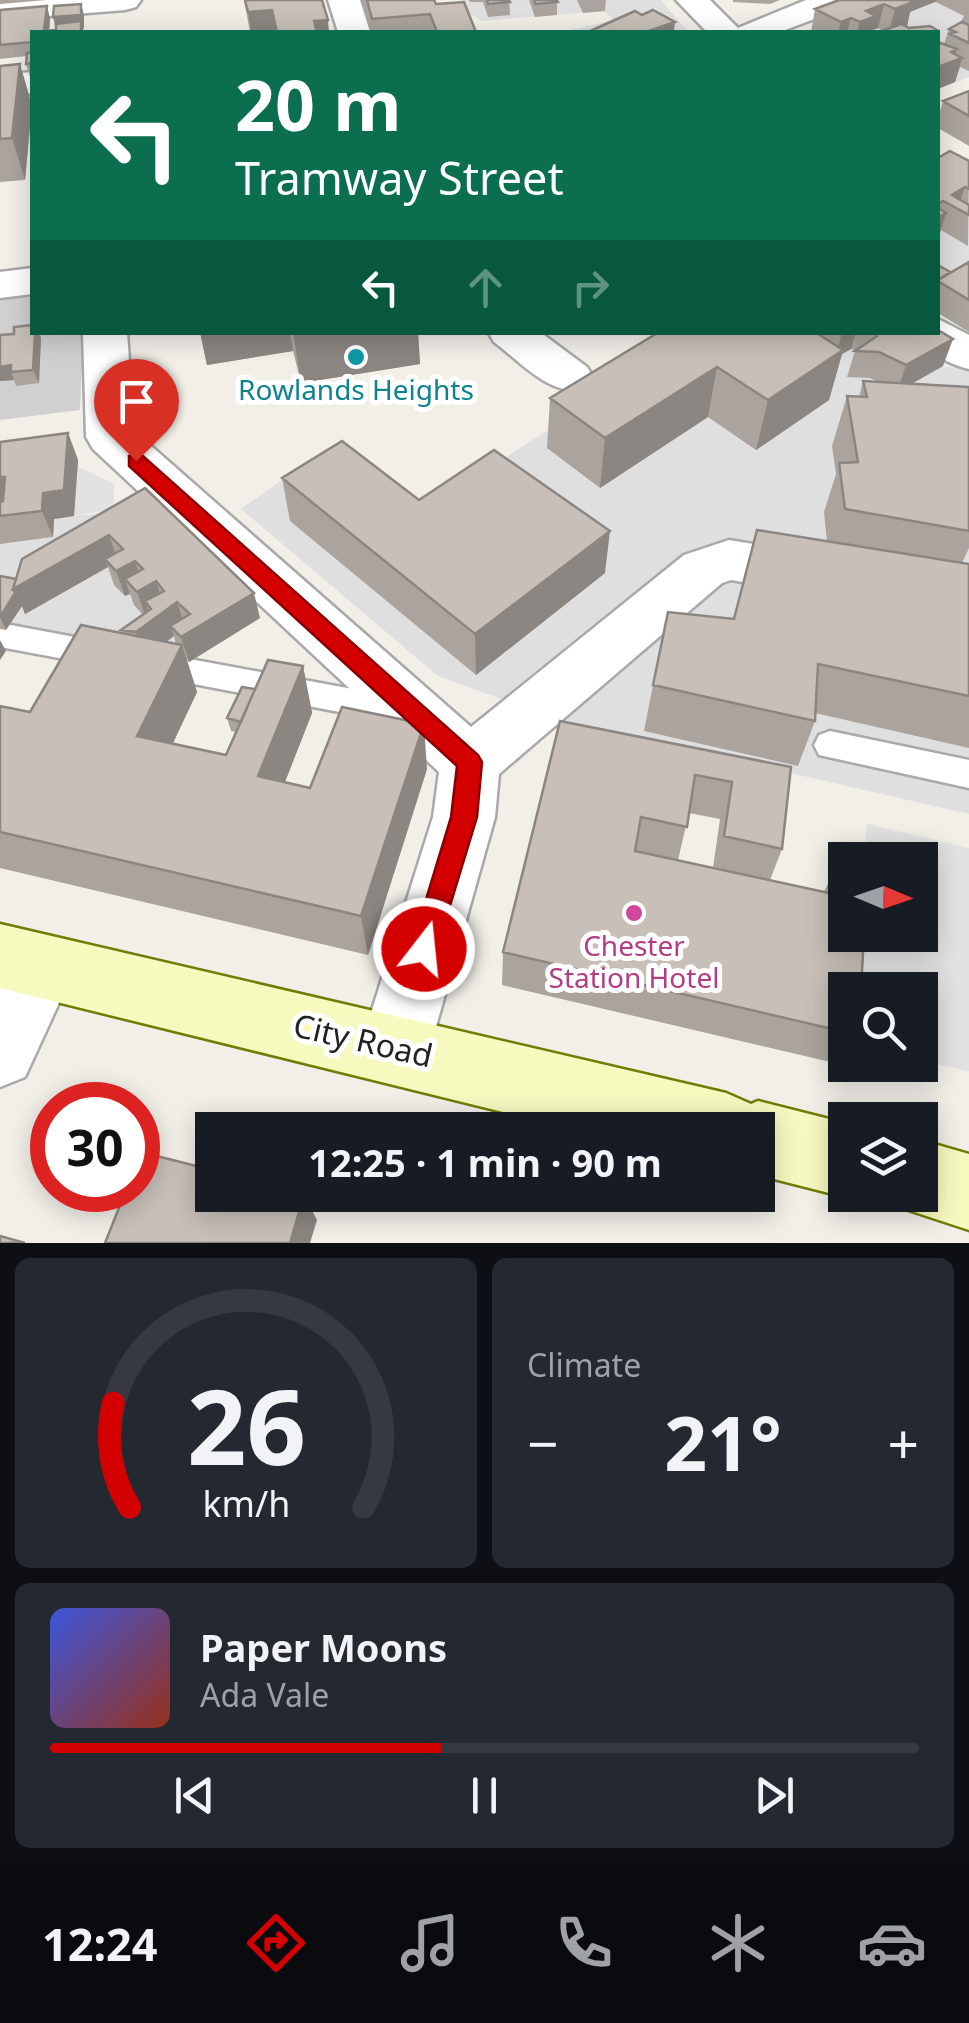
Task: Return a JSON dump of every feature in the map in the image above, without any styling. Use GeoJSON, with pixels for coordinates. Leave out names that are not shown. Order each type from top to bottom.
{"type":"FeatureCollection","features":[{"type":"Feature","properties":{"kind":"street"},"geometry":{"type":"LineString","coordinates":[[344,0],[353,30]]}},
{"type":"Feature","properties":{"kind":"street"},"geometry":{"type":"LineString","coordinates":[[692,0],[723,30]]}},
{"type":"Feature","properties":{"kind":"street"},"geometry":{"type":"LineString","coordinates":[[766,30],[835,0]]}},
{"type":"Feature","properties":{"kind":"street"},"geometry":{"type":"LineString","coordinates":[[0,10],[63,2],[113,11]]}},
{"type":"Feature","properties":{"kind":"street"},"geometry":{"type":"LineString","coordinates":[[0,86],[30,82]]}},
{"type":"Feature","properties":{"kind":"street"},"geometry":{"type":"LineString","coordinates":[[0,285],[30,281]]}},
{"type":"Feature","properties":{"kind":"street"},"geometry":{"type":"LineString","coordinates":[[104,335],[92,439],[294,604],[470,762]]}},
{"type":"Feature","properties":{"kind":"street"},"geometry":{"type":"LineString","coordinates":[[514,335],[571,378]]}},
{"type":"Feature","properties":{"kind":"street"},"geometry":{"type":"LineString","coordinates":[[939,335],[969,355]]}},
{"type":"Feature","properties":{"kind":"street"},"geometry":{"type":"LineString","coordinates":[[395,1048],[464,817],[470,762],[703,570],[730,560],[969,601]]}},
{"type":"Feature","properties":{"kind":"street"},"geometry":{"type":"LineString","coordinates":[[0,1052],[21,961]]}},
{"type":"Feature","properties":{"kind":"street","name":"City Road"},"geometry":{"type":"LineString","coordinates":[[21,961],[653,1112]]}},
{"type":"Feature","properties":{"kind":"street"},"geometry":{"type":"LineString","coordinates":[[775,1142],[828,1156]]}},
{"type":"Feature","properties":{"kind":"street"},"geometry":{"type":"LineString","coordinates":[[938,1183],[969,1192]]}},
{"type":"Feature","properties":{"kind":"lane"},"geometry":{"type":"LineString","coordinates":[[0,635],[414,713]]}},
{"type":"Feature","properties":{"kind":"lane"},"geometry":{"type":"LineString","coordinates":[[830,745],[969,774]]}},
{"type":"Feature","properties":{"kind":"shaded area"},"geometry":{"type":"Polygon","coordinates":[[[462,0],[661,0],[686,30],[570,30],[613,20],[604,11],[482,21],[466,11],[462,0]]]}},
{"type":"Feature","properties":{"kind":"shaded area"},"geometry":{"type":"Polygon","coordinates":[[[891,0],[969,0],[969,77],[940,88],[940,30],[818,30],[891,0]]]}},
{"type":"Feature","properties":{"kind":"shaded area"},"geometry":{"type":"Polygon","coordinates":[[[940,180],[969,191],[969,333],[940,314],[940,180]]]}},
{"type":"Feature","properties":{"kind":"shaded area"},"geometry":{"type":"Polygon","coordinates":[[[30,294],[30,335],[83,335],[80,410],[0,420],[0,298],[30,294]]]}},
{"type":"Feature","properties":{"kind":"shaded area"},"geometry":{"type":"Polygon","coordinates":[[[697,335],[894,335],[943,366],[953,368],[969,358],[969,814],[554,719],[550,696],[528,680],[504,700],[438,676],[241,509],[327,448],[420,512],[697,335]]]}},
{"type":"Feature","properties":{"kind":"shaded area"},"geometry":{"type":"Polygon","coordinates":[[[78,460],[74,516],[147,509],[185,665],[0,629],[0,470],[78,460]]]}},
{"type":"Feature","properties":{"kind":"shaded area"},"geometry":{"type":"Polygon","coordinates":[[[77,466],[114,484],[114,509],[74,516],[77,466]]]}},
{"type":"Feature","properties":{"kind":"shaded area"},"geometry":{"type":"Polygon","coordinates":[[[867,824],[969,848],[969,1071],[938,1065],[938,972],[855,972],[857,952],[938,952],[938,842],[866,842],[867,824]]]}},
{"type":"Feature","properties":{"kind":"building"},"geometry":{"type":"Polygon","coordinates":[[[245,0],[322,0],[328,20],[314,21],[316,30],[277,30],[272,10],[248,12],[245,0]]]}},
{"type":"Feature","properties":{"kind":"building"},"geometry":{"type":"Polygon","coordinates":[[[367,0],[464,2],[475,30],[436,30],[430,14],[372,19],[367,0]]]}},
{"type":"Feature","properties":{"kind":"building"},"geometry":{"type":"Polygon","coordinates":[[[487,0],[509,0],[510,2],[488,4],[487,0]]]}},
{"type":"Feature","properties":{"kind":"building"},"geometry":{"type":"Polygon","coordinates":[[[534,0],[557,0],[558,2],[535,4],[534,0]]]}},
{"type":"Feature","properties":{"kind":"building"},"geometry":{"type":"Polygon","coordinates":[[[839,0],[913,2],[895,9],[884,4],[866,11],[876,16],[860,22],[851,18],[841,22],[815,9],[839,0]]]}},
{"type":"Feature","properties":{"kind":"building"},"geometry":{"type":"Polygon","coordinates":[[[81,4],[81,15],[53,17],[54,6],[81,4]]]}},
{"type":"Feature","properties":{"kind":"building"},"geometry":{"type":"Polygon","coordinates":[[[47,6],[44,30],[30,30],[30,42],[0,45],[0,10],[47,6]]]}},
{"type":"Feature","properties":{"kind":"building"},"geometry":{"type":"Polygon","coordinates":[[[653,10],[675,22],[652,30],[592,30],[635,11],[642,15],[653,10]]]}},
{"type":"Feature","properties":{"kind":"building"},"geometry":{"type":"Polygon","coordinates":[[[81,21],[81,30],[56,30],[56,24],[81,21]]]}},
{"type":"Feature","properties":{"kind":"building"},"geometry":{"type":"Polygon","coordinates":[[[962,22],[969,25],[969,43],[950,34],[956,32],[949,29],[962,22]]]}},
{"type":"Feature","properties":{"kind":"building"},"geometry":{"type":"Polygon","coordinates":[[[901,24],[937,30],[884,30],[901,24]]]}},
{"type":"Feature","properties":{"kind":"building"},"geometry":{"type":"Polygon","coordinates":[[[940,43],[957,49],[951,52],[962,58],[940,66],[940,43]]]}},
{"type":"Feature","properties":{"kind":"building"},"geometry":{"type":"Polygon","coordinates":[[[20,64],[12,138],[0,139],[0,66],[20,64]]]}},
{"type":"Feature","properties":{"kind":"building"},"geometry":{"type":"Polygon","coordinates":[[[969,91],[969,116],[943,101],[969,91]]]}},
{"type":"Feature","properties":{"kind":"building"},"geometry":{"type":"Polygon","coordinates":[[[950,151],[969,161],[969,189],[965,187],[952,195],[969,205],[969,215],[940,203],[940,157],[950,151]]]}},
{"type":"Feature","properties":{"kind":"building"},"geometry":{"type":"Polygon","coordinates":[[[969,262],[969,300],[940,282],[969,262]]]}},
{"type":"Feature","properties":{"kind":"building"},"geometry":{"type":"Polygon","coordinates":[[[30,325],[30,335],[35,335],[33,370],[11,372],[11,365],[0,367],[0,335],[14,334],[14,327],[30,325]]]}},
{"type":"Feature","properties":{"kind":"building"},"geometry":{"type":"Polygon","coordinates":[[[940,331],[953,339],[906,365],[879,352],[855,351],[877,336],[940,335],[940,331]]]}},
{"type":"Feature","properties":{"kind":"building"},"geometry":{"type":"Polygon","coordinates":[[[654,335],[820,335],[843,350],[768,400],[717,367],[605,438],[550,398],[654,335]]]}},
{"type":"Feature","properties":{"kind":"building"},"geometry":{"type":"Polygon","coordinates":[[[863,381],[969,387],[969,531],[845,509],[839,463],[858,462],[847,396],[867,397],[863,381]]]}},
{"type":"Feature","properties":{"kind":"building"},"geometry":{"type":"Polygon","coordinates":[[[68,433],[64,490],[43,493],[42,511],[0,516],[5,477],[0,477],[0,442],[68,433]]]}},
{"type":"Feature","properties":{"kind":"building"},"geometry":{"type":"Polygon","coordinates":[[[342,441],[419,500],[494,450],[610,531],[475,634],[282,478],[342,441]]]}},
{"type":"Feature","properties":{"kind":"building"},"geometry":{"type":"Polygon","coordinates":[[[145,488],[254,593],[181,637],[170,626],[190,614],[177,602],[136,632],[121,630],[151,609],[145,601],[164,591],[156,581],[137,592],[125,579],[143,569],[135,561],[116,571],[105,559],[123,549],[109,535],[13,589],[22,559],[145,488]]]}},
{"type":"Feature","properties":{"kind":"building"},"geometry":{"type":"Polygon","coordinates":[[[757,530],[969,564],[969,696],[818,664],[815,721],[653,685],[668,612],[734,619],[757,530]]]}},
{"type":"Feature","properties":{"kind":"building"},"geometry":{"type":"Polygon","coordinates":[[[0,576],[16,579],[15,593],[0,617],[0,576]]]}},
{"type":"Feature","properties":{"kind":"building"},"geometry":{"type":"Polygon","coordinates":[[[81,625],[182,645],[137,736],[226,755],[268,660],[303,666],[258,776],[310,788],[342,707],[424,724],[361,916],[0,832],[0,706],[30,712],[81,625]]]}},
{"type":"Feature","properties":{"kind":"building"},"geometry":{"type":"Polygon","coordinates":[[[242,687],[255,689],[241,722],[227,718],[242,687]]]}},
{"type":"Feature","properties":{"kind":"building","name":"Chester Station Hotel"},"geometry":{"type":"Polygon","coordinates":[[[560,721],[791,767],[782,849],[724,836],[732,782],[695,775],[687,827],[641,817],[635,851],[828,893],[828,952],[863,952],[862,972],[828,972],[828,1028],[503,952],[560,721]]]}},
{"type":"Feature","properties":{"kind":"building"},"geometry":{"type":"Polygon","coordinates":[[[160,1157],[195,1166],[195,1212],[299,1212],[290,1243],[105,1243],[117,1212],[160,1212],[160,1157]]]}},
{"type":"Feature","properties":{"kind":"building"},"geometry":{"type":"Polygon","coordinates":[[[0,1236],[25,1243],[0,1243],[0,1236]]]}},
{"type":"Feature","properties":{"kind":"place","name":"Rowlands Heights"},"geometry":{"type":"Point","coordinates":[356,357]}},
{"type":"Feature","properties":{"kind":"place","name":"Chester Station Hotel"},"geometry":{"type":"Point","coordinates":[634,913]}},
{"type":"Feature","properties":{"kind":"route"},"geometry":{"type":"LineString","coordinates":[[136,461],[470,762],[464,817],[424,949]]}}]}
